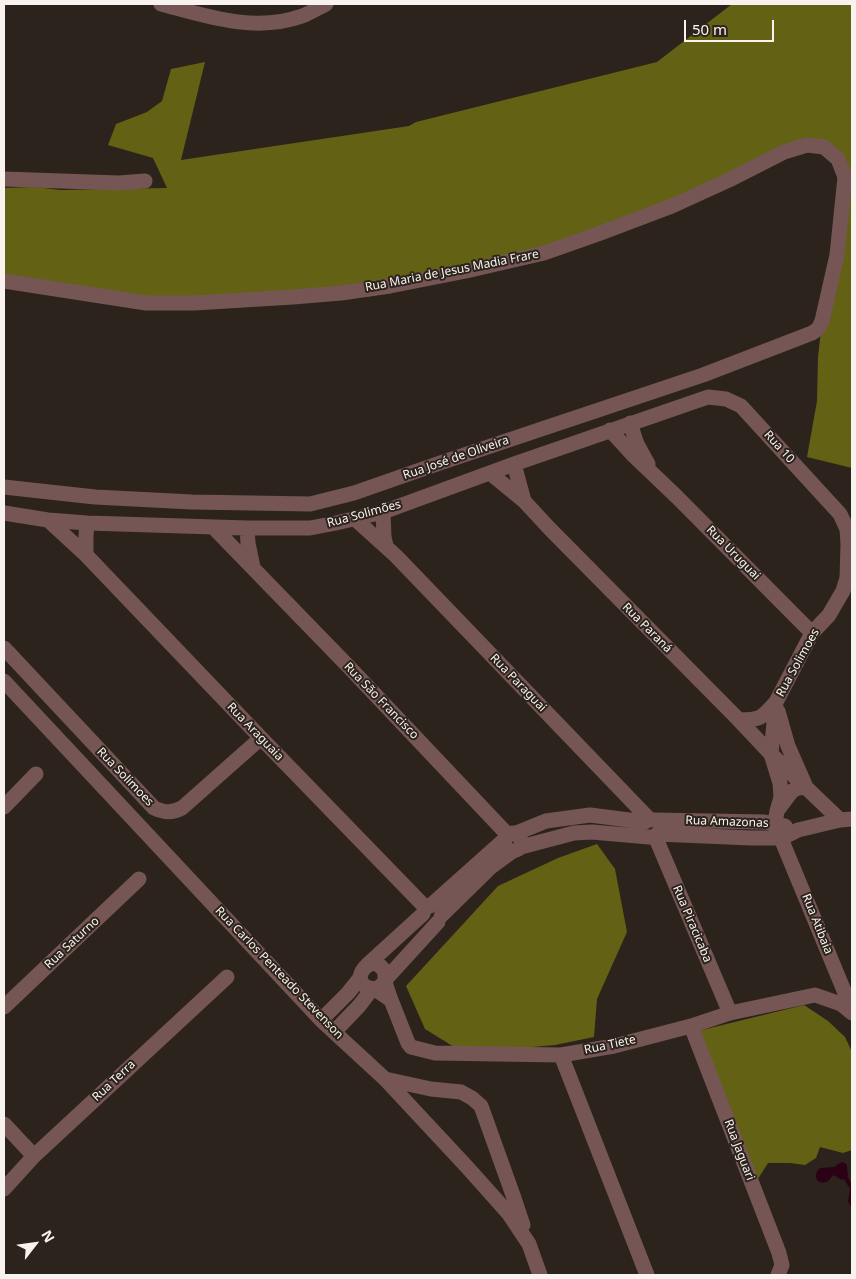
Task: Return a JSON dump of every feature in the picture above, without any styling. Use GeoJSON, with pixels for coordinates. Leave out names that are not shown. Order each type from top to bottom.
{"type":"FeatureCollection","features":[{"type":"Feature","properties":{"kind":"street"},"geometry":{"type":"LineString","coordinates":[[161,4],[222,20],[272,23],[302,16],[326,4]]}},
{"type":"Feature","properties":{"kind":"street","name":"Rua Maria de Jesus Madia Frare"},"geometry":{"type":"LineString","coordinates":[[4,281],[146,303],[194,303],[293,297],[342,293],[390,286],[466,271],[562,247],[672,206],[784,152],[807,145],[824,146],[838,160],[845,177],[837,255]]}},
{"type":"Feature","properties":{"kind":"street"},"geometry":{"type":"LineString","coordinates":[[4,179],[120,183],[145,180]]}},
{"type":"Feature","properties":{"kind":"street","name":"Rua José de Oliveira"},"geometry":{"type":"LineString","coordinates":[[4,486],[95,497],[192,502],[310,504],[354,493],[703,375],[812,333],[822,321],[837,255]]}},
{"type":"Feature","properties":{"kind":"street","name":"Rua Solimões"},"geometry":{"type":"LineString","coordinates":[[4,513],[48,520],[87,523],[310,528],[383,512],[610,430],[708,397]]}},
{"type":"Feature","properties":{"kind":"street","name":"Rua 10"},"geometry":{"type":"LineString","coordinates":[[708,397],[726,399],[741,406],[840,514]]}},
{"type":"Feature","properties":{"kind":"street","name":"Rua Uruguai"},"geometry":{"type":"LineString","coordinates":[[630,423],[637,444],[654,474]]}},
{"type":"Feature","properties":{"kind":"street","name":"Rua Uruguai"},"geometry":{"type":"LineString","coordinates":[[610,430],[812,633]]}},
{"type":"Feature","properties":{"kind":"street","name":"Rua Paraná"},"geometry":{"type":"LineString","coordinates":[[514,464],[524,501]]}},
{"type":"Feature","properties":{"kind":"street","name":"Rua Paraná"},"geometry":{"type":"LineString","coordinates":[[490,473],[524,501],[771,754],[806,787],[846,820]]}},
{"type":"Feature","properties":{"kind":"street"},"geometry":{"type":"LineString","coordinates":[[383,512],[386,546]]}},
{"type":"Feature","properties":{"kind":"street","name":"Rua Solimoes"},"geometry":{"type":"LineString","coordinates":[[771,754],[776,702],[812,633],[829,615],[843,591],[847,578],[847,528],[840,514]]}},
{"type":"Feature","properties":{"kind":"street","name":"Rua Paraguai"},"geometry":{"type":"LineString","coordinates":[[355,519],[386,546],[652,828]]}},
{"type":"Feature","properties":{"kind":"street","name":"Rua Araguaia"},"geometry":{"type":"LineString","coordinates":[[48,520],[86,555],[432,913]]}},
{"type":"Feature","properties":{"kind":"street"},"geometry":{"type":"LineString","coordinates":[[86,555],[87,523]]}},
{"type":"Feature","properties":{"kind":"street","name":"Rua São Francisco"},"geometry":{"type":"LineString","coordinates":[[213,527],[512,841]]}},
{"type":"Feature","properties":{"kind":"street"},"geometry":{"type":"LineString","coordinates":[[247,528],[253,567]]}},
{"type":"Feature","properties":{"kind":"street","name":"Rua Solimoes"},"geometry":{"type":"LineString","coordinates":[[4,648],[154,808],[161,812],[182,808],[261,738]]}},
{"type":"Feature","properties":{"kind":"street","name":"Rua Carlos Penteado Stevenson"},"geometry":{"type":"LineString","coordinates":[[4,681],[322,1020],[385,1079],[467,1167],[509,1214],[529,1244],[540,1275]]}},
{"type":"Feature","properties":{"kind":"street"},"geometry":{"type":"LineString","coordinates":[[739,720],[752,720],[764,716],[776,702]]}},
{"type":"Feature","properties":{"kind":"street","name":"Rua Solimoes"},"geometry":{"type":"LineString","coordinates":[[776,702],[788,746],[806,787]]}},
{"type":"Feature","properties":{"kind":"street","name":"Rua Paraná"},"geometry":{"type":"LineString","coordinates":[[771,754],[780,783],[781,796],[778,824]]}},
{"type":"Feature","properties":{"kind":"street"},"geometry":{"type":"LineString","coordinates":[[4,807],[36,774]]}},
{"type":"Feature","properties":{"kind":"street"},"geometry":{"type":"LineString","coordinates":[[778,824],[792,791],[806,787]]}},
{"type":"Feature","properties":{"kind":"street","name":"Rua Amazonas"},"geometry":{"type":"LineString","coordinates":[[322,1020],[348,993],[364,972],[432,913],[491,867],[512,841],[574,832],[652,828],[751,838],[778,824],[798,830],[846,820]]}},
{"type":"Feature","properties":{"kind":"street","name":"Rua Atibaia"},"geometry":{"type":"LineString","coordinates":[[778,824],[852,1012]]}},
{"type":"Feature","properties":{"kind":"street","name":"Rua Piracicaba"},"geometry":{"type":"LineString","coordinates":[[652,828],[730,1012]]}},
{"type":"Feature","properties":{"kind":"street","name":"Rua Saturno"},"geometry":{"type":"LineString","coordinates":[[4,1007],[139,879]]}},
{"type":"Feature","properties":{"kind":"street","name":"Rua Amazonas"},"geometry":{"type":"LineString","coordinates":[[334,1032],[380,985],[432,913]]}},
{"type":"Feature","properties":{"kind":"street"},"geometry":{"type":"LineString","coordinates":[[375,964],[379,965],[384,971],[380,985],[369,989],[363,984],[364,972],[375,964]]}},
{"type":"Feature","properties":{"kind":"street","name":"Rua Terra"},"geometry":{"type":"LineString","coordinates":[[4,1189],[34,1156],[226,977]]}},
{"type":"Feature","properties":{"kind":"street","name":"Rua Tiete"},"geometry":{"type":"LineString","coordinates":[[380,985],[391,1000],[411,1047],[435,1053],[561,1055],[614,1046],[691,1026],[730,1012],[815,995],[841,1004],[852,1012]]}},
{"type":"Feature","properties":{"kind":"street","name":"Rua Jaguari"},"geometry":{"type":"LineString","coordinates":[[691,1026],[780,1253],[782,1265],[778,1275]]}},
{"type":"Feature","properties":{"kind":"street"},"geometry":{"type":"LineString","coordinates":[[561,1055],[647,1275]]}},
{"type":"Feature","properties":{"kind":"street"},"geometry":{"type":"LineString","coordinates":[[385,1079],[432,1089],[461,1092],[481,1106],[529,1244]]}},
{"type":"Feature","properties":{"kind":"street"},"geometry":{"type":"LineString","coordinates":[[4,1124],[34,1156]]}},
{"type":"Feature","properties":{"kind":"shaded area"},"geometry":{"type":"Polygon","coordinates":[[[732,4],[852,4],[852,468],[807,457],[817,401],[818,357],[822,321],[837,255],[838,159],[807,145],[672,206],[466,271],[194,303],[4,281],[4,188],[36,187],[60,190],[167,188],[153,158],[108,145],[116,124],[147,112],[162,101],[171,69],[205,62],[181,160],[409,126],[416,122],[657,62],[732,4]]]}},
{"type":"Feature","properties":{"kind":"shaded area"},"geometry":{"type":"Polygon","coordinates":[[[597,844],[615,869],[627,932],[597,999],[594,1037],[555,1045],[511,1049],[459,1050],[425,1029],[406,986],[498,886],[558,858],[597,844]]]}},
{"type":"Feature","properties":{"kind":"shaded area"},"geometry":{"type":"Polygon","coordinates":[[[804,1005],[828,1021],[845,1037],[852,1052],[852,1150],[843,1153],[820,1147],[816,1158],[805,1165],[768,1163],[756,1182],[698,1031],[804,1005]]]}},
{"type":"Feature","properties":{"kind":"shaded area"},"geometry":{"type":"Polygon","coordinates":[[[843,1162],[847,1165],[848,1177],[852,1185],[852,1208],[848,1202],[850,1189],[844,1179],[842,1180],[833,1175],[829,1181],[822,1183],[816,1177],[817,1171],[820,1168],[834,1167],[843,1162]]]}}]}
